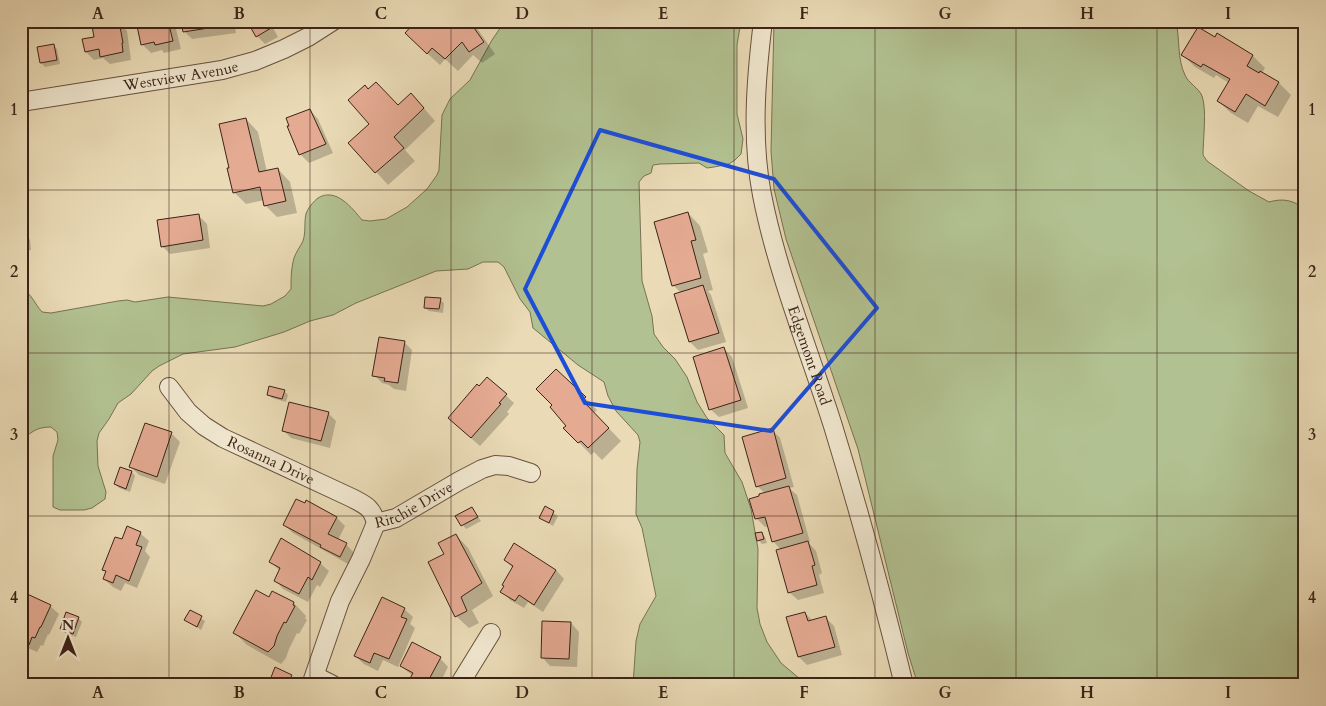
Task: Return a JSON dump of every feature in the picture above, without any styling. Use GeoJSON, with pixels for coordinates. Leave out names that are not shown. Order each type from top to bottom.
{"type":"FeatureCollection","features":[{"type":"Feature","properties":{"kind":"street","name":"Westview Avenue"},"geometry":{"type":"LineString","coordinates":[[21,102],[222,70],[255,61],[284,49],[333,21]]}},
{"type":"Feature","properties":{"kind":"street","name":"Edgemont Road"},"geometry":{"type":"LineString","coordinates":[[763,21],[759,54],[756,117],[758,168],[762,194],[779,261],[833,427],[859,516],[904,685]]}},
{"type":"Feature","properties":{"kind":"street","name":"Rosanna Drive"},"geometry":{"type":"LineString","coordinates":[[169,387],[188,412],[204,426],[244,449],[369,507],[374,513],[376,523]]}},
{"type":"Feature","properties":{"kind":"street","name":"Ritchie Drive"},"geometry":{"type":"LineString","coordinates":[[313,680],[340,601],[361,560],[376,523],[396,518],[459,480],[482,469],[495,465],[509,466],[531,473]]}},
{"type":"Feature","properties":{"kind":"street"},"geometry":{"type":"LineString","coordinates":[[459,685],[491,633]]}},
{"type":"Feature","properties":{"kind":"street"},"geometry":{"type":"LineString","coordinates":[[313,680],[333,685]]}},
{"type":"Feature","properties":{"kind":"highlighted area"},"geometry":{"type":"Polygon","coordinates":[[[600,130],[774,179],[877,308],[771,431],[585,403],[525,289],[600,130]]]}},
{"type":"Feature","properties":{"kind":"green space"},"geometry":{"type":"Polygon","coordinates":[[[505,21],[741,21],[737,45],[737,114],[743,139],[741,154],[729,164],[707,168],[699,163],[653,165],[651,173],[644,176],[639,182],[642,281],[652,316],[654,334],[687,377],[697,402],[707,418],[724,435],[725,453],[742,482],[751,509],[758,549],[757,608],[760,624],[767,642],[781,663],[800,679],[804,685],[633,685],[636,641],[640,624],[656,596],[642,528],[636,514],[640,442],[638,435],[616,411],[608,396],[604,382],[578,365],[533,328],[530,312],[520,299],[504,267],[498,262],[483,262],[468,269],[436,271],[356,303],[333,315],[310,321],[284,332],[235,347],[183,354],[159,366],[131,394],[118,403],[99,433],[97,441],[98,466],[106,492],[105,499],[92,508],[60,510],[53,507],[53,456],[58,440],[57,432],[51,427],[38,429],[21,442],[21,288],[25,290],[42,312],[51,313],[118,301],[127,300],[135,302],[168,297],[263,306],[271,304],[285,296],[291,289],[293,262],[303,241],[306,214],[318,198],[325,195],[337,197],[343,200],[362,220],[370,221],[386,219],[407,207],[427,189],[439,170],[442,115],[450,99],[470,80],[505,21]]]}},
{"type":"Feature","properties":{"kind":"green space"},"geometry":{"type":"Polygon","coordinates":[[[774,21],[1176,21],[1182,69],[1186,78],[1202,96],[1205,116],[1203,155],[1207,161],[1249,191],[1269,202],[1288,201],[1305,209],[1305,685],[918,685],[908,653],[858,449],[786,239],[774,189],[771,151],[774,21]]]}},
{"type":"Feature","properties":{"kind":"building"},"geometry":{"type":"Polygon","coordinates":[[[119,21],[123,52],[100,57],[99,49],[85,52],[82,39],[94,37],[92,26],[119,21]]]}},
{"type":"Feature","properties":{"kind":"building"},"geometry":{"type":"Polygon","coordinates":[[[136,21],[168,21],[173,41],[155,45],[154,42],[141,45],[136,21]]]}},
{"type":"Feature","properties":{"kind":"building"},"geometry":{"type":"Polygon","coordinates":[[[181,21],[228,21],[228,25],[183,32],[181,21]]]}},
{"type":"Feature","properties":{"kind":"building"},"geometry":{"type":"Polygon","coordinates":[[[247,21],[267,21],[271,28],[256,37],[247,21]]]}},
{"type":"Feature","properties":{"kind":"building"},"geometry":{"type":"Polygon","coordinates":[[[416,21],[469,21],[484,42],[469,52],[462,42],[445,59],[432,48],[427,54],[405,33],[416,21]]]}},
{"type":"Feature","properties":{"kind":"building"},"geometry":{"type":"Polygon","coordinates":[[[1198,27],[1215,37],[1217,33],[1253,55],[1247,66],[1279,82],[1265,106],[1246,94],[1235,112],[1217,101],[1230,79],[1203,64],[1201,67],[1181,55],[1198,27]]]}},
{"type":"Feature","properties":{"kind":"building"},"geometry":{"type":"Polygon","coordinates":[[[54,44],[57,60],[40,63],[37,47],[54,44]]]}},
{"type":"Feature","properties":{"kind":"building"},"geometry":{"type":"Polygon","coordinates":[[[376,82],[398,105],[411,93],[424,108],[394,137],[404,148],[375,173],[348,143],[369,124],[348,100],[365,85],[368,89],[376,82]]]}},
{"type":"Feature","properties":{"kind":"building"},"geometry":{"type":"Polygon","coordinates":[[[310,109],[326,144],[299,155],[287,126],[289,126],[286,118],[310,109]]]}},
{"type":"Feature","properties":{"kind":"building"},"geometry":{"type":"Polygon","coordinates":[[[246,118],[259,172],[278,168],[286,201],[264,206],[260,187],[233,193],[219,124],[246,118]]]}},
{"type":"Feature","properties":{"kind":"building"},"geometry":{"type":"Polygon","coordinates":[[[688,212],[696,240],[691,241],[701,278],[672,286],[654,222],[688,212]]]}},
{"type":"Feature","properties":{"kind":"building"},"geometry":{"type":"Polygon","coordinates":[[[199,214],[203,240],[161,247],[157,220],[199,214]]]}},
{"type":"Feature","properties":{"kind":"building"},"geometry":{"type":"Polygon","coordinates":[[[27,234],[28,247],[21,248],[21,235],[27,234]]]}},
{"type":"Feature","properties":{"kind":"building"},"geometry":{"type":"Polygon","coordinates":[[[703,285],[719,333],[689,342],[674,294],[703,285]]]}},
{"type":"Feature","properties":{"kind":"building"},"geometry":{"type":"Polygon","coordinates":[[[425,297],[441,298],[439,309],[424,308],[425,297]]]}},
{"type":"Feature","properties":{"kind":"building"},"geometry":{"type":"Polygon","coordinates":[[[379,337],[405,341],[398,383],[384,381],[385,378],[372,376],[379,337]]]}},
{"type":"Feature","properties":{"kind":"building"},"geometry":{"type":"Polygon","coordinates":[[[724,347],[741,400],[709,410],[693,357],[724,347]]]}},
{"type":"Feature","properties":{"kind":"building"},"geometry":{"type":"Polygon","coordinates":[[[556,369],[586,397],[582,400],[609,428],[588,448],[581,441],[578,443],[563,428],[566,426],[550,407],[552,405],[536,389],[556,369]]]}},
{"type":"Feature","properties":{"kind":"building"},"geometry":{"type":"Polygon","coordinates":[[[487,377],[507,394],[499,403],[501,404],[471,438],[448,418],[477,384],[479,386],[487,377]]]}},
{"type":"Feature","properties":{"kind":"building"},"geometry":{"type":"Polygon","coordinates":[[[269,386],[285,390],[282,399],[267,395],[269,386]]]}},
{"type":"Feature","properties":{"kind":"building"},"geometry":{"type":"Polygon","coordinates":[[[289,402],[329,412],[321,441],[282,431],[289,402]]]}},
{"type":"Feature","properties":{"kind":"building"},"geometry":{"type":"Polygon","coordinates":[[[145,423],[172,432],[157,477],[129,467],[145,423]]]}},
{"type":"Feature","properties":{"kind":"building"},"geometry":{"type":"Polygon","coordinates":[[[773,428],[786,478],[756,487],[742,437],[773,428]]]}},
{"type":"Feature","properties":{"kind":"building"},"geometry":{"type":"Polygon","coordinates":[[[120,467],[132,471],[126,489],[114,484],[120,467]]]}},
{"type":"Feature","properties":{"kind":"building"},"geometry":{"type":"Polygon","coordinates":[[[789,486],[803,533],[772,542],[765,517],[755,519],[749,499],[759,496],[759,494],[789,486]]]}},
{"type":"Feature","properties":{"kind":"building"},"geometry":{"type":"Polygon","coordinates":[[[296,499],[305,503],[306,500],[337,517],[328,534],[347,543],[340,557],[283,525],[296,499]]]}},
{"type":"Feature","properties":{"kind":"building"},"geometry":{"type":"Polygon","coordinates":[[[545,506],[554,511],[549,523],[539,518],[545,506]]]}},
{"type":"Feature","properties":{"kind":"building"},"geometry":{"type":"Polygon","coordinates":[[[472,507],[478,517],[461,526],[455,516],[472,507]]]}},
{"type":"Feature","properties":{"kind":"building"},"geometry":{"type":"Polygon","coordinates":[[[127,526],[141,532],[136,545],[142,547],[129,581],[116,575],[113,583],[103,579],[106,571],[102,570],[115,537],[122,539],[127,526]]]}},
{"type":"Feature","properties":{"kind":"building"},"geometry":{"type":"Polygon","coordinates":[[[762,532],[764,539],[757,541],[755,533],[762,532]]]}},
{"type":"Feature","properties":{"kind":"building"},"geometry":{"type":"Polygon","coordinates":[[[456,534],[482,583],[461,597],[467,611],[455,617],[428,562],[444,554],[438,543],[456,534]]]}},
{"type":"Feature","properties":{"kind":"building"},"geometry":{"type":"Polygon","coordinates":[[[281,538],[321,562],[312,580],[308,577],[299,594],[274,581],[280,568],[269,562],[281,538]]]}},
{"type":"Feature","properties":{"kind":"building"},"geometry":{"type":"Polygon","coordinates":[[[808,541],[815,565],[812,566],[817,585],[788,593],[776,550],[808,541]]]}},
{"type":"Feature","properties":{"kind":"building"},"geometry":{"type":"Polygon","coordinates":[[[514,543],[556,570],[534,605],[519,595],[515,601],[500,592],[513,566],[504,560],[514,543]]]}},
{"type":"Feature","properties":{"kind":"building"},"geometry":{"type":"Polygon","coordinates":[[[256,590],[269,597],[272,591],[294,602],[293,605],[295,606],[286,623],[284,622],[274,646],[268,652],[233,633],[256,590]]]}},
{"type":"Feature","properties":{"kind":"building"},"geometry":{"type":"Polygon","coordinates":[[[25,593],[51,605],[35,638],[32,637],[29,645],[21,641],[21,600],[25,593]]]}},
{"type":"Feature","properties":{"kind":"building"},"geometry":{"type":"Polygon","coordinates":[[[382,597],[405,608],[401,617],[407,619],[389,659],[374,653],[370,663],[354,656],[382,597]]]}},
{"type":"Feature","properties":{"kind":"building"},"geometry":{"type":"Polygon","coordinates":[[[190,610],[202,616],[197,627],[184,620],[190,610]]]}},
{"type":"Feature","properties":{"kind":"building"},"geometry":{"type":"Polygon","coordinates":[[[66,612],[79,617],[73,634],[60,629],[66,612]]]}},
{"type":"Feature","properties":{"kind":"building"},"geometry":{"type":"Polygon","coordinates":[[[805,612],[808,621],[826,616],[835,647],[798,657],[786,617],[805,612]]]}},
{"type":"Feature","properties":{"kind":"building"},"geometry":{"type":"Polygon","coordinates":[[[542,621],[571,622],[569,659],[541,658],[542,621]]]}},
{"type":"Feature","properties":{"kind":"building"},"geometry":{"type":"Polygon","coordinates":[[[412,642],[441,657],[426,685],[413,685],[408,682],[413,673],[400,666],[412,642]]]}},
{"type":"Feature","properties":{"kind":"building"},"geometry":{"type":"Polygon","coordinates":[[[275,667],[292,675],[287,685],[280,685],[270,680],[275,667]]]}}]}
